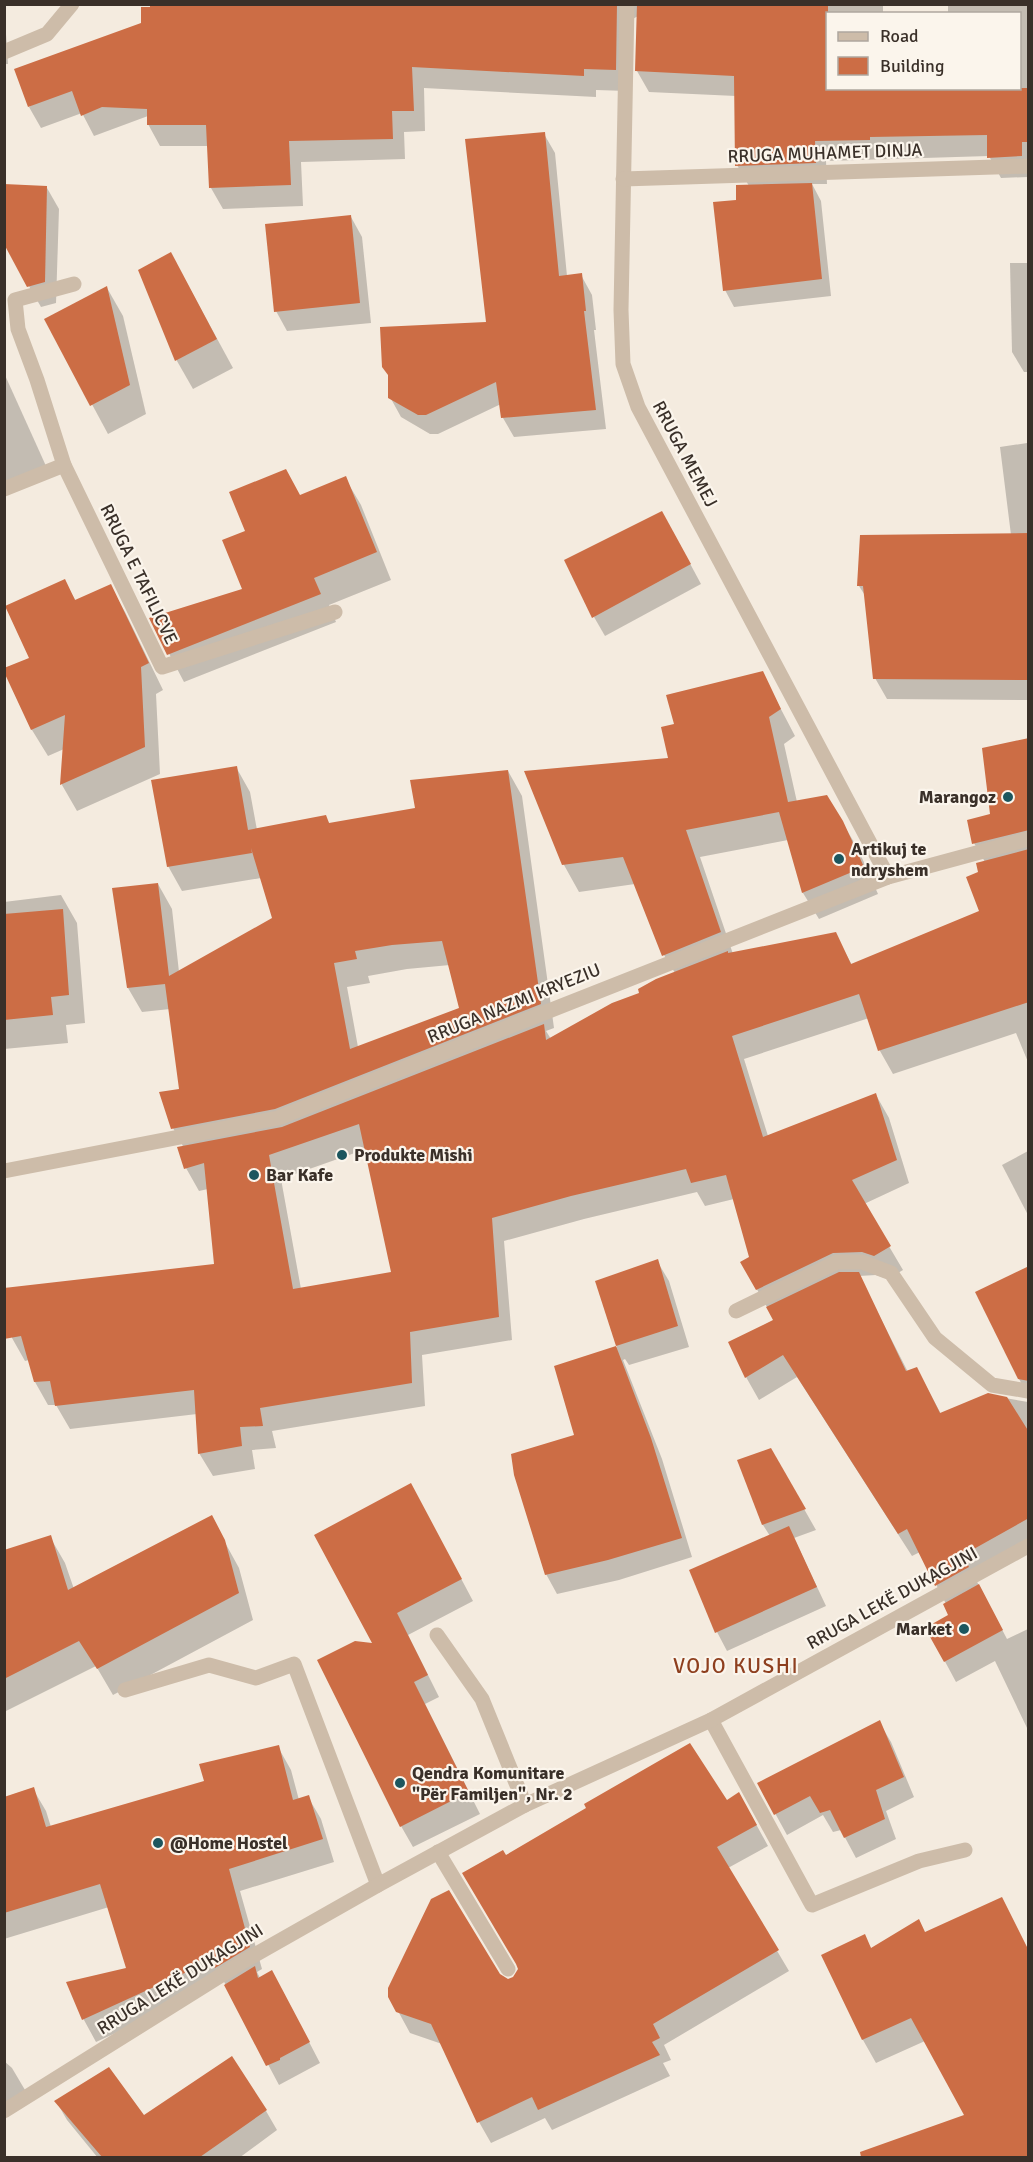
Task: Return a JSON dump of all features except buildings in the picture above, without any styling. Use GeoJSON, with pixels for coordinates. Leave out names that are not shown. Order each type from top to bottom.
{"type":"FeatureCollection","features":[{"type":"Feature","properties":{"kind":"street"},"geometry":{"type":"LineString","coordinates":[[4,52],[47,34],[72,4]]}},
{"type":"Feature","properties":{"kind":"street","name":"RRUGA MEMEJ"},"geometry":{"type":"LineString","coordinates":[[627,4],[621,310],[624,364],[638,408],[888,877]]}},
{"type":"Feature","properties":{"kind":"street","name":"RRUGA MUHAMET DINJA"},"geometry":{"type":"LineString","coordinates":[[623,179],[1029,166]]}},
{"type":"Feature","properties":{"kind":"street","name":"RRUGA E TAFILICVE"},"geometry":{"type":"LineString","coordinates":[[74,284],[15,300],[18,329],[38,380],[64,465],[162,667],[335,612]]}},
{"type":"Feature","properties":{"kind":"street"},"geometry":{"type":"LineString","coordinates":[[4,489],[64,465]]}},
{"type":"Feature","properties":{"kind":"street","name":"RRUGA NAZMI KRYEZIU"},"geometry":{"type":"LineString","coordinates":[[4,1171],[278,1118],[888,877],[1029,839]]}},
{"type":"Feature","properties":{"kind":"street"},"geometry":{"type":"LineString","coordinates":[[736,1311],[837,1262],[862,1262],[891,1273],[935,1338],[992,1385],[1029,1391]]}},
{"type":"Feature","properties":{"kind":"street","name":"RRUGA LEKË DUKAGJINI"},"geometry":{"type":"LineString","coordinates":[[4,2111],[244,1961],[378,1885],[525,1805],[711,1720],[879,1626],[1029,1546]]}},
{"type":"Feature","properties":{"kind":"street"},"geometry":{"type":"LineString","coordinates":[[436,1635],[482,1699],[525,1805]]}},
{"type":"Feature","properties":{"kind":"street"},"geometry":{"type":"LineString","coordinates":[[125,1690],[209,1665],[256,1678],[294,1664],[378,1885]]}},
{"type":"Feature","properties":{"kind":"street"},"geometry":{"type":"LineString","coordinates":[[711,1720],[812,1905],[919,1861],[965,1850]]}},
{"type":"Feature","properties":{"kind":"street"},"geometry":{"type":"LineString","coordinates":[[438,1852],[508,1970]]}},
{"type":"Feature","properties":{"kind":"place","name":"Marangoz"},"geometry":{"type":"Point","coordinates":[1008,797]}},
{"type":"Feature","properties":{"kind":"place","name":"Artikuj te ndryshem"},"geometry":{"type":"Point","coordinates":[839,859]}},
{"type":"Feature","properties":{"kind":"place","name":"Produkte Mishi"},"geometry":{"type":"Point","coordinates":[342,1155]}},
{"type":"Feature","properties":{"kind":"place","name":"Bar Kafe"},"geometry":{"type":"Point","coordinates":[254,1175]}},
{"type":"Feature","properties":{"kind":"place","name":"Market"},"geometry":{"type":"Point","coordinates":[964,1629]}},
{"type":"Feature","properties":{"kind":"place","name":"Qendra Komunitare \"Për Familjen\", Nr. 2"},"geometry":{"type":"Point","coordinates":[400,1783]}},
{"type":"Feature","properties":{"kind":"place","name":"@Home Hostel"},"geometry":{"type":"Point","coordinates":[158,1843]}},
{"type":"Feature","properties":{"kind":"district","name":"VOJO KUSHI"},"geometry":{"type":"Point","coordinates":[736,1666]}}]}
